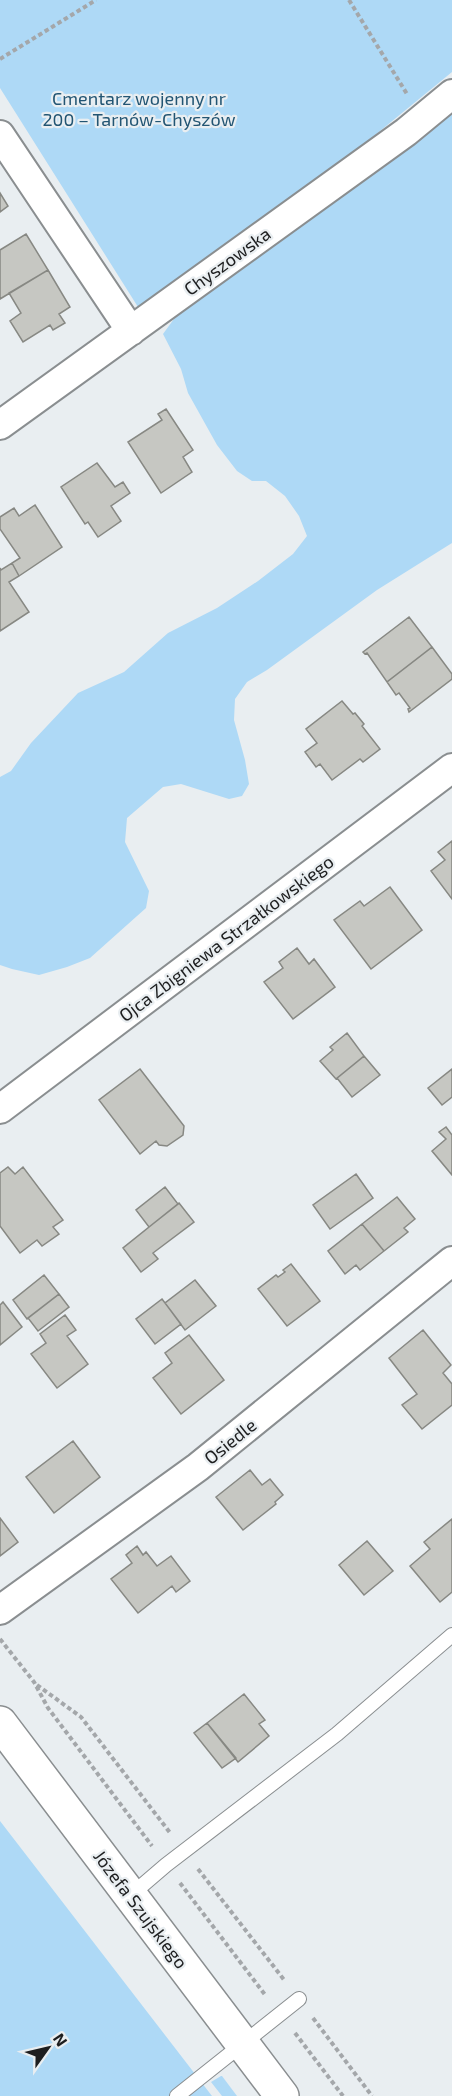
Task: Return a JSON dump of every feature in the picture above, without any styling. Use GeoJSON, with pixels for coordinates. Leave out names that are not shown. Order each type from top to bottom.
{"type":"FeatureCollection","features":[{"type":"Feature","properties":{"kind":"street","name":"Chyszowska"},"geometry":{"type":"LineString","coordinates":[[0,425],[406,132],[452,94]]}},
{"type":"Feature","properties":{"kind":"street"},"geometry":{"type":"LineString","coordinates":[[0,135],[131,331]]}},
{"type":"Feature","properties":{"kind":"street","name":"Ojca Zbigniewa Strzałkowskiego"},"geometry":{"type":"LineString","coordinates":[[0,1109],[452,768]]}},
{"type":"Feature","properties":{"kind":"street","name":"Osiedle"},"geometry":{"type":"LineString","coordinates":[[0,1610],[198,1467],[452,1261]]}},
{"type":"Feature","properties":{"kind":"street","name":"Józefa Szujskiego"},"geometry":{"type":"LineString","coordinates":[[0,1723],[282,2096]]}},
{"type":"Feature","properties":{"kind":"lane"},"geometry":{"type":"LineString","coordinates":[[131,1895],[166,1865],[337,1734],[452,1635]]}},
{"type":"Feature","properties":{"kind":"lane"},"geometry":{"type":"LineString","coordinates":[[177,2096],[299,1999]]}},
{"type":"Feature","properties":{"kind":"path"},"geometry":{"type":"LineString","coordinates":[[0,59],[96,0]]}},
{"type":"Feature","properties":{"kind":"path"},"geometry":{"type":"LineString","coordinates":[[349,0],[392,70]]}},
{"type":"Feature","properties":{"kind":"path"},"geometry":{"type":"LineString","coordinates":[[0,1638],[34,1682],[48,1708],[343,2096]]}},
{"type":"Feature","properties":{"kind":"path"},"geometry":{"type":"LineString","coordinates":[[34,1682],[81,1717],[372,2096]]}},
{"type":"Feature","properties":{"kind":"green space","name":"Cmentarz wojenny nr 200 – Tarnów-Chyszów"},"geometry":{"type":"Polygon","coordinates":[[[0,0],[452,0],[452,72],[347,158],[138,307],[0,88],[0,0]]]}},
{"type":"Feature","properties":{"kind":"green space"},"geometry":{"type":"Polygon","coordinates":[[[452,108],[452,543],[377,590],[247,682],[235,699],[234,720],[249,784],[242,796],[229,799],[181,784],[163,787],[127,818],[125,842],[149,891],[146,908],[90,958],[67,967],[39,975],[0,965],[0,777],[11,771],[31,743],[78,693],[124,672],[168,633],[217,608],[258,581],[293,554],[307,536],[299,516],[285,496],[266,481],[252,481],[237,471],[217,445],[188,393],[181,369],[163,334],[179,312],[452,108]]]}},
{"type":"Feature","properties":{"kind":"green space"},"geometry":{"type":"Polygon","coordinates":[[[0,1821],[212,2096],[0,2096],[0,1821]]]}},
{"type":"Feature","properties":{"kind":"green space"},"geometry":{"type":"Polygon","coordinates":[[[221,2076],[237,2096],[222,2096],[211,2082],[221,2076]]]}},
{"type":"Feature","properties":{"kind":"building"},"geometry":{"type":"Polygon","coordinates":[[[0,193],[8,206],[0,212],[0,193]]]}},
{"type":"Feature","properties":{"kind":"building"},"geometry":{"type":"Polygon","coordinates":[[[26,234],[48,270],[0,299],[0,250],[26,234]]]}},
{"type":"Feature","properties":{"kind":"building"},"geometry":{"type":"Polygon","coordinates":[[[48,270],[70,307],[59,314],[65,323],[53,330],[50,325],[23,342],[10,321],[21,313],[9,293],[48,270]]]}},
{"type":"Feature","properties":{"kind":"building"},"geometry":{"type":"Polygon","coordinates":[[[166,409],[193,450],[183,457],[192,472],[161,493],[128,442],[162,420],[158,414],[166,409]]]}},
{"type":"Feature","properties":{"kind":"building"},"geometry":{"type":"Polygon","coordinates":[[[97,463],[115,487],[123,482],[130,493],[111,506],[121,521],[98,537],[88,522],[85,524],[61,487],[97,463]]]}},
{"type":"Feature","properties":{"kind":"building"},"geometry":{"type":"Polygon","coordinates":[[[35,505],[62,547],[19,576],[12,563],[20,558],[0,529],[0,517],[14,508],[19,516],[35,505]]]}},
{"type":"Feature","properties":{"kind":"building"},"geometry":{"type":"Polygon","coordinates":[[[12,563],[19,576],[9,582],[29,612],[0,631],[0,568],[1,570],[12,563]]]}},
{"type":"Feature","properties":{"kind":"building"},"geometry":{"type":"Polygon","coordinates":[[[409,617],[432,647],[387,682],[367,653],[363,652],[409,617]]]}},
{"type":"Feature","properties":{"kind":"building"},"geometry":{"type":"Polygon","coordinates":[[[432,647],[452,674],[452,679],[409,712],[410,708],[399,693],[396,695],[387,682],[432,647]]]}},
{"type":"Feature","properties":{"kind":"building"},"geometry":{"type":"Polygon","coordinates":[[[342,701],[364,724],[362,726],[380,749],[363,762],[360,759],[332,780],[320,764],[316,767],[305,752],[317,743],[306,729],[342,701]]]}},
{"type":"Feature","properties":{"kind":"building"},"geometry":{"type":"Polygon","coordinates":[[[452,841],[452,899],[431,871],[445,860],[438,852],[452,841]]]}},
{"type":"Feature","properties":{"kind":"building"},"geometry":{"type":"Polygon","coordinates":[[[390,887],[422,930],[371,969],[334,920],[360,901],[364,906],[390,887]]]}},
{"type":"Feature","properties":{"kind":"building"},"geometry":{"type":"Polygon","coordinates":[[[297,948],[309,964],[314,959],[335,987],[293,1019],[264,982],[283,968],[279,962],[297,948]]]}},
{"type":"Feature","properties":{"kind":"building"},"geometry":{"type":"Polygon","coordinates":[[[347,1033],[364,1056],[336,1079],[320,1061],[333,1050],[330,1047],[347,1033]]]}},
{"type":"Feature","properties":{"kind":"building"},"geometry":{"type":"Polygon","coordinates":[[[364,1056],[380,1075],[352,1097],[337,1078],[364,1056]]]}},
{"type":"Feature","properties":{"kind":"building"},"geometry":{"type":"Polygon","coordinates":[[[140,1069],[184,1126],[183,1135],[167,1146],[159,1145],[156,1141],[140,1154],[99,1100],[140,1069]]]}},
{"type":"Feature","properties":{"kind":"building"},"geometry":{"type":"Polygon","coordinates":[[[452,1069],[452,1097],[442,1105],[428,1088],[452,1069]]]}},
{"type":"Feature","properties":{"kind":"building"},"geometry":{"type":"Polygon","coordinates":[[[446,1127],[452,1135],[452,1175],[432,1151],[446,1139],[439,1132],[446,1127]]]}},
{"type":"Feature","properties":{"kind":"building"},"geometry":{"type":"Polygon","coordinates":[[[8,1167],[15,1174],[23,1167],[63,1220],[53,1227],[59,1234],[42,1246],[37,1240],[20,1253],[0,1226],[0,1173],[8,1167]]]}},
{"type":"Feature","properties":{"kind":"building"},"geometry":{"type":"Polygon","coordinates":[[[356,1174],[373,1198],[330,1229],[313,1205],[356,1174]]]}},
{"type":"Feature","properties":{"kind":"building"},"geometry":{"type":"Polygon","coordinates":[[[165,1187],[178,1204],[149,1227],[136,1210],[165,1187]]]}},
{"type":"Feature","properties":{"kind":"building"},"geometry":{"type":"Polygon","coordinates":[[[397,1197],[415,1219],[404,1228],[408,1232],[384,1251],[362,1224],[397,1197]]]}},
{"type":"Feature","properties":{"kind":"building"},"geometry":{"type":"Polygon","coordinates":[[[179,1203],[194,1222],[153,1253],[158,1259],[141,1272],[123,1248],[179,1203]]]}},
{"type":"Feature","properties":{"kind":"building"},"geometry":{"type":"Polygon","coordinates":[[[362,1224],[384,1251],[360,1270],[356,1265],[345,1274],[328,1251],[362,1224]]]}},
{"type":"Feature","properties":{"kind":"building"},"geometry":{"type":"Polygon","coordinates":[[[291,1264],[320,1301],[287,1326],[258,1289],[276,1275],[278,1277],[285,1272],[283,1270],[291,1264]]]}},
{"type":"Feature","properties":{"kind":"building"},"geometry":{"type":"Polygon","coordinates":[[[44,1275],[59,1294],[27,1319],[13,1300],[44,1275]]]}},
{"type":"Feature","properties":{"kind":"building"},"geometry":{"type":"Polygon","coordinates":[[[195,1280],[216,1306],[185,1330],[165,1303],[195,1280]]]}},
{"type":"Feature","properties":{"kind":"building"},"geometry":{"type":"Polygon","coordinates":[[[59,1294],[69,1307],[38,1331],[28,1318],[59,1294]]]}},
{"type":"Feature","properties":{"kind":"building"},"geometry":{"type":"Polygon","coordinates":[[[162,1299],[181,1324],[155,1344],[136,1319],[162,1299]]]}},
{"type":"Feature","properties":{"kind":"building"},"geometry":{"type":"Polygon","coordinates":[[[3,1302],[22,1327],[0,1345],[0,1305],[3,1302]]]}},
{"type":"Feature","properties":{"kind":"building"},"geometry":{"type":"Polygon","coordinates":[[[65,1315],[76,1330],[67,1336],[88,1364],[57,1388],[31,1354],[46,1343],[40,1334],[65,1315]]]}},
{"type":"Feature","properties":{"kind":"building"},"geometry":{"type":"Polygon","coordinates":[[[423,1330],[451,1365],[443,1373],[452,1384],[452,1405],[422,1429],[402,1405],[417,1394],[389,1358],[423,1330]]]}},
{"type":"Feature","properties":{"kind":"building"},"geometry":{"type":"Polygon","coordinates":[[[189,1335],[224,1380],[181,1414],[153,1378],[172,1363],[165,1353],[189,1335]]]}},
{"type":"Feature","properties":{"kind":"building"},"geometry":{"type":"Polygon","coordinates":[[[73,1441],[100,1477],[54,1513],[26,1477],[73,1441]]]}},
{"type":"Feature","properties":{"kind":"building"},"geometry":{"type":"Polygon","coordinates":[[[250,1470],[262,1485],[270,1479],[283,1495],[275,1502],[276,1504],[243,1530],[216,1497],[250,1470]]]}},
{"type":"Feature","properties":{"kind":"building"},"geometry":{"type":"Polygon","coordinates":[[[0,1518],[18,1542],[0,1556],[0,1518]]]}},
{"type":"Feature","properties":{"kind":"building"},"geometry":{"type":"Polygon","coordinates":[[[452,1519],[452,1592],[440,1602],[410,1566],[430,1549],[424,1542],[452,1519]]]}},
{"type":"Feature","properties":{"kind":"building"},"geometry":{"type":"Polygon","coordinates":[[[367,1541],[393,1571],[364,1595],[339,1565],[367,1541]]]}},
{"type":"Feature","properties":{"kind":"building"},"geometry":{"type":"Polygon","coordinates":[[[137,1546],[143,1555],[146,1552],[157,1566],[171,1556],[190,1581],[176,1592],[172,1586],[138,1613],[111,1579],[132,1563],[126,1555],[137,1546]]]}},
{"type":"Feature","properties":{"kind":"building"},"geometry":{"type":"Polygon","coordinates":[[[244,1694],[265,1720],[259,1724],[269,1736],[238,1762],[207,1723],[244,1694]]]}},
{"type":"Feature","properties":{"kind":"building"},"geometry":{"type":"Polygon","coordinates":[[[207,1723],[236,1758],[222,1768],[194,1733],[207,1723]]]}}]}
